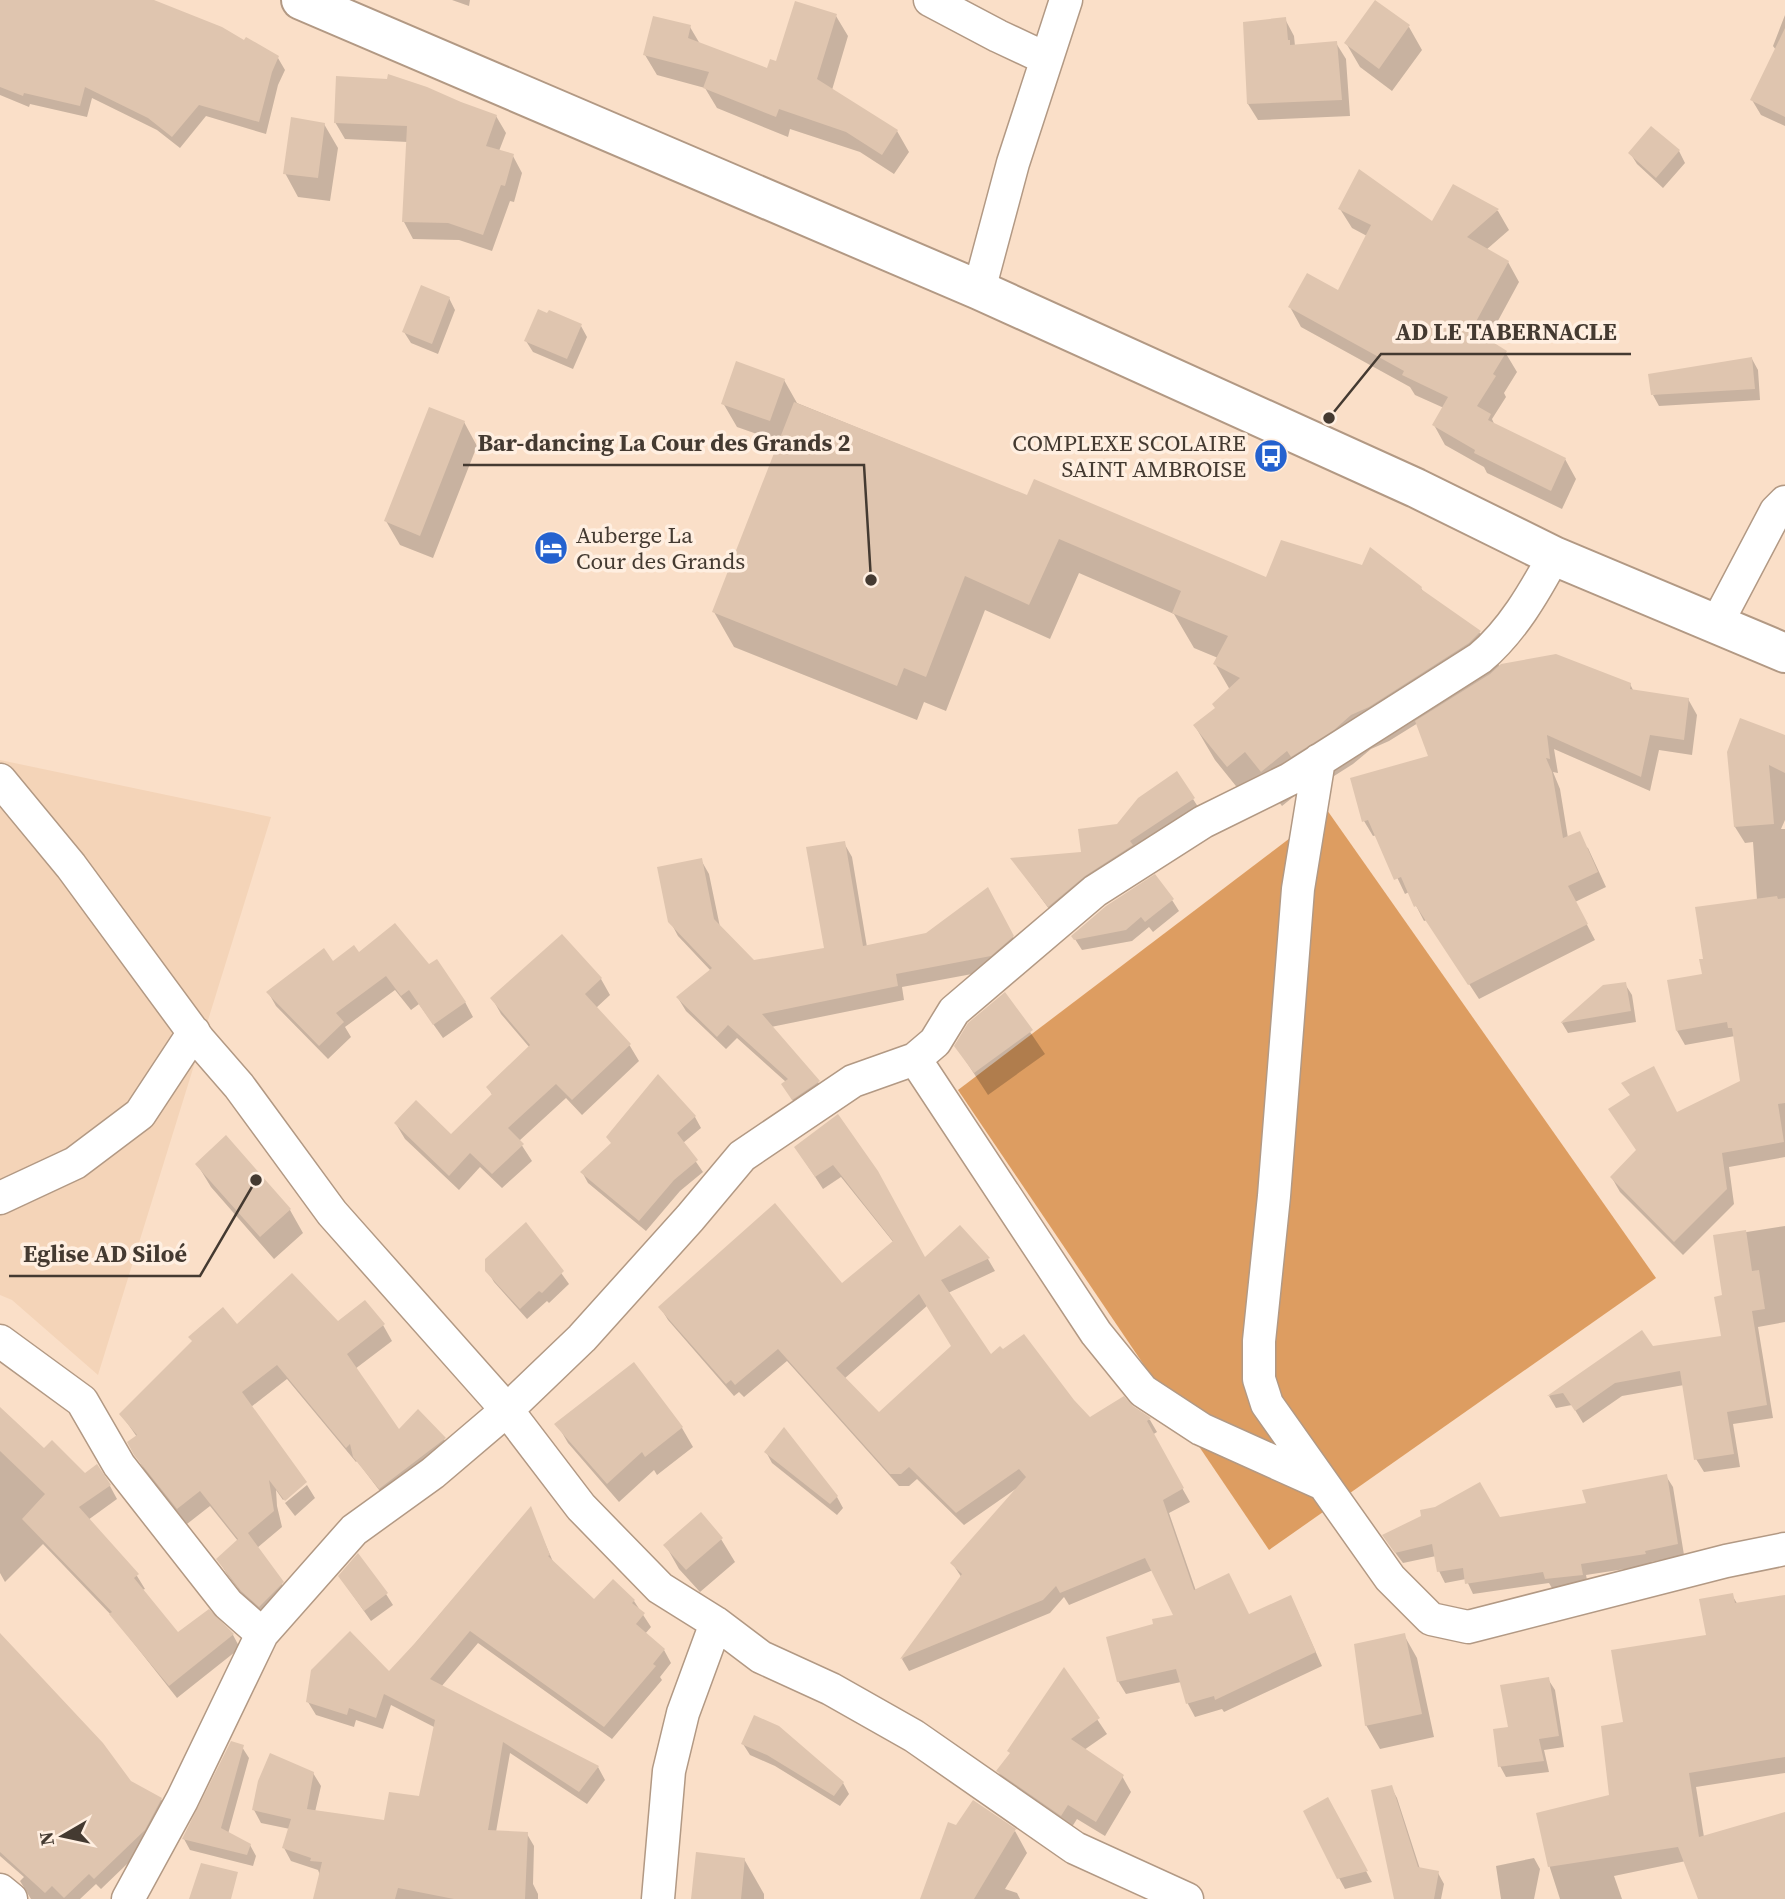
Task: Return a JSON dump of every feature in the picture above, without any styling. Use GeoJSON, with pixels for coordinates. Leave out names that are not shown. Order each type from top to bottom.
{"type":"FeatureCollection","features":[{"type":"Feature","properties":{"kind":"street"},"geometry":{"type":"LineString","coordinates":[[302,0],[979,290],[1403,482],[1554,556],[1785,653]]}},
{"type":"Feature","properties":{"kind":"street"},"geometry":{"type":"LineString","coordinates":[[930,0],[1047,58]]}},
{"type":"Feature","properties":{"kind":"street"},"geometry":{"type":"LineString","coordinates":[[979,290],[1013,163],[1066,0]]}},
{"type":"Feature","properties":{"kind":"street"},"geometry":{"type":"LineString","coordinates":[[1717,623],[1776,511],[1785,502]]}},
{"type":"Feature","properties":{"kind":"street"},"geometry":{"type":"LineString","coordinates":[[128,1899],[182,1800],[262,1634],[354,1530],[433,1473],[507,1410],[599,1319],[742,1156],[853,1081],[915,1059],[935,1042],[954,1012],[1095,891],[1203,822],[1290,779],[1459,672],[1499,642],[1538,586],[1554,556]]}},
{"type":"Feature","properties":{"kind":"street"},"geometry":{"type":"LineString","coordinates":[[1319,760],[1298,889],[1274,1196],[1259,1341],[1259,1379],[1267,1404],[1390,1578],[1431,1619],[1468,1627],[1785,1549]]}},
{"type":"Feature","properties":{"kind":"street"},"geometry":{"type":"LineString","coordinates":[[0,780],[79,876],[332,1213],[507,1410],[581,1507],[660,1588],[716,1623],[761,1657],[831,1689],[914,1736],[1075,1848],[1187,1899]]}},
{"type":"Feature","properties":{"kind":"street"},"geometry":{"type":"LineString","coordinates":[[0,1198],[75,1163],[140,1114],[194,1032]]}},
{"type":"Feature","properties":{"kind":"street"},"geometry":{"type":"LineString","coordinates":[[915,1059],[1096,1333],[1143,1391],[1201,1429],[1323,1484]]}},
{"type":"Feature","properties":{"kind":"street"},"geometry":{"type":"LineString","coordinates":[[0,1341],[82,1401],[119,1465],[228,1604],[262,1634]]}},
{"type":"Feature","properties":{"kind":"street"},"geometry":{"type":"LineString","coordinates":[[658,1899],[669,1772],[683,1713],[716,1623]]}},
{"type":"Feature","properties":{"kind":"street"},"geometry":{"type":"LineString","coordinates":[[0,1890],[11,1899]]}},
{"type":"Feature","properties":{"kind":"shaded area"},"geometry":{"type":"Polygon","coordinates":[[[0,760],[271,817],[98,1375],[12,1300],[0,1295],[0,760]]]}},
{"type":"Feature","properties":{"kind":"shaded area"},"geometry":{"type":"Polygon","coordinates":[[[1327,810],[1656,1278],[1269,1550],[958,1090],[1327,810]]]}},
{"type":"Feature","properties":{"kind":"building"},"geometry":{"type":"Polygon","coordinates":[[[0,0],[154,0],[222,27],[244,40],[246,37],[279,56],[259,122],[199,105],[172,137],[148,118],[85,87],[80,106],[24,93],[23,96],[0,87],[0,0]]]}},
{"type":"Feature","properties":{"kind":"building"},"geometry":{"type":"Polygon","coordinates":[[[1375,0],[1410,25],[1379,69],[1344,43],[1375,0]]]}},
{"type":"Feature","properties":{"kind":"building"},"geometry":{"type":"Polygon","coordinates":[[[795,1],[837,14],[817,79],[898,130],[882,155],[846,132],[779,109],[776,117],[703,88],[709,72],[643,55],[653,16],[691,25],[688,38],[767,68],[770,59],[776,61],[795,1]]]}},
{"type":"Feature","properties":{"kind":"building"},"geometry":{"type":"Polygon","coordinates":[[[1286,17],[1290,45],[1337,41],[1342,100],[1247,104],[1243,22],[1286,17]]]}},
{"type":"Feature","properties":{"kind":"building"},"geometry":{"type":"Polygon","coordinates":[[[1785,28],[1785,117],[1750,100],[1785,28]]]}},
{"type":"Feature","properties":{"kind":"building"},"geometry":{"type":"Polygon","coordinates":[[[388,74],[497,115],[486,146],[514,154],[505,186],[501,185],[483,235],[448,223],[402,222],[407,126],[334,123],[336,76],[387,79],[388,74]]]}},
{"type":"Feature","properties":{"kind":"building"},"geometry":{"type":"Polygon","coordinates":[[[291,117],[325,123],[318,178],[283,174],[291,117]]]}},
{"type":"Feature","properties":{"kind":"building"},"geometry":{"type":"Polygon","coordinates":[[[1651,126],[1680,150],[1656,178],[1628,153],[1651,126]]]}},
{"type":"Feature","properties":{"kind":"building"},"geometry":{"type":"Polygon","coordinates":[[[1359,169],[1432,221],[1453,184],[1499,209],[1467,237],[1509,261],[1472,329],[1507,351],[1493,374],[1496,376],[1477,406],[1491,414],[1488,420],[1566,458],[1551,491],[1474,453],[1475,450],[1432,425],[1448,397],[1402,375],[1404,371],[1288,307],[1307,273],[1338,290],[1371,225],[1338,209],[1359,169]]]}},
{"type":"Feature","properties":{"kind":"building"},"geometry":{"type":"Polygon","coordinates":[[[421,285],[450,297],[432,344],[402,332],[421,285]]]}},
{"type":"Feature","properties":{"kind":"building"},"geometry":{"type":"Polygon","coordinates":[[[538,309],[547,313],[549,310],[582,324],[567,359],[524,341],[538,309]]]}},
{"type":"Feature","properties":{"kind":"building"},"geometry":{"type":"Polygon","coordinates":[[[1752,357],[1755,389],[1651,395],[1648,374],[1752,357]]]}},
{"type":"Feature","properties":{"kind":"building"},"geometry":{"type":"Polygon","coordinates":[[[736,361],[785,379],[770,421],[721,404],[736,361]]]}},
{"type":"Feature","properties":{"kind":"building"},"geometry":{"type":"Polygon","coordinates":[[[794,402],[1027,495],[1034,479],[1266,577],[1281,540],[1362,565],[1370,547],[1422,587],[1421,589],[1481,631],[1469,643],[1369,707],[1351,715],[1334,730],[1291,757],[1287,751],[1261,772],[1245,752],[1227,767],[1193,725],[1215,708],[1212,704],[1240,678],[1213,664],[1228,636],[1172,613],[1181,591],[1059,539],[1029,605],[965,576],[926,677],[904,668],[897,686],[712,612],[794,402]]]}},
{"type":"Feature","properties":{"kind":"building"},"geometry":{"type":"Polygon","coordinates":[[[429,407],[465,421],[420,536],[384,521],[429,407]]]}},
{"type":"Feature","properties":{"kind":"building"},"geometry":{"type":"Polygon","coordinates":[[[1556,654],[1631,683],[1630,689],[1689,698],[1684,740],[1650,735],[1641,777],[1547,735],[1550,759],[1546,758],[1552,772],[1563,838],[1580,831],[1598,872],[1568,886],[1588,924],[1468,985],[1416,906],[1414,907],[1401,877],[1394,880],[1368,820],[1362,822],[1350,778],[1428,756],[1415,721],[1490,674],[1501,664],[1556,654]]]}},
{"type":"Feature","properties":{"kind":"building"},"geometry":{"type":"Polygon","coordinates":[[[1740,718],[1785,735],[1785,773],[1769,765],[1774,824],[1734,827],[1727,752],[1740,718]]]}},
{"type":"Feature","properties":{"kind":"building"},"geometry":{"type":"Polygon","coordinates":[[[1177,771],[1195,798],[1130,841],[1133,845],[1085,876],[1048,907],[1010,858],[1081,852],[1078,829],[1117,824],[1138,798],[1177,771]]]}},
{"type":"Feature","properties":{"kind":"building"},"geometry":{"type":"Polygon","coordinates":[[[845,841],[863,946],[926,933],[988,887],[1014,936],[991,956],[896,974],[898,986],[762,1014],[820,1081],[792,1100],[781,1084],[788,1079],[728,1025],[717,1037],[676,997],[712,968],[668,922],[657,867],[702,858],[714,919],[754,960],[824,948],[806,847],[845,841]]]}},
{"type":"Feature","properties":{"kind":"building"},"geometry":{"type":"Polygon","coordinates":[[[1155,874],[1174,899],[1145,922],[1141,917],[1126,930],[1074,940],[1071,936],[1106,906],[1155,874]]]}},
{"type":"Feature","properties":{"kind":"building"},"geometry":{"type":"Polygon","coordinates":[[[1777,896],[1778,899],[1785,898],[1785,1103],[1778,1104],[1784,1142],[1722,1153],[1727,1189],[1674,1242],[1610,1177],[1636,1150],[1608,1109],[1630,1095],[1621,1083],[1654,1066],[1677,1112],[1740,1081],[1732,1028],[1728,1028],[1727,1022],[1676,1031],[1667,980],[1702,974],[1699,959],[1703,959],[1695,907],[1777,896]]]}},
{"type":"Feature","properties":{"kind":"building"},"geometry":{"type":"Polygon","coordinates":[[[395,923],[429,964],[437,959],[466,1002],[433,1025],[409,990],[401,996],[386,976],[336,1013],[344,1022],[319,1046],[266,992],[324,948],[333,961],[354,945],[359,952],[395,923]]]}},
{"type":"Feature","properties":{"kind":"building"},"geometry":{"type":"Polygon","coordinates":[[[562,934],[602,978],[585,994],[631,1044],[572,1100],[556,1084],[508,1128],[524,1144],[492,1174],[470,1153],[449,1176],[394,1123],[416,1100],[451,1134],[492,1094],[486,1087],[530,1045],[490,998],[562,934]]]}},
{"type":"Feature","properties":{"kind":"building"},"geometry":{"type":"Polygon","coordinates":[[[1626,982],[1631,1011],[1560,1023],[1603,985],[1626,982]]]}},
{"type":"Feature","properties":{"kind":"building"},"geometry":{"type":"Polygon","coordinates":[[[1005,992],[1033,1030],[974,1073],[954,1046],[968,1023],[1005,992]]]}},
{"type":"Feature","properties":{"kind":"building"},"geometry":{"type":"Polygon","coordinates":[[[658,1074],[696,1116],[677,1133],[698,1160],[674,1180],[639,1221],[580,1172],[611,1143],[606,1137],[658,1074]]]}},
{"type":"Feature","properties":{"kind":"building"},"geometry":{"type":"Polygon","coordinates":[[[838,1114],[878,1171],[925,1257],[960,1225],[990,1258],[941,1280],[991,1354],[1000,1346],[1003,1349],[1024,1334],[1090,1417],[1124,1396],[1151,1418],[1147,1421],[1184,1488],[1163,1500],[1194,1590],[1229,1573],[1249,1614],[1291,1595],[1316,1652],[1215,1700],[1214,1696],[1186,1704],[1176,1669],[1117,1682],[1106,1637],[1153,1624],[1152,1619],[1173,1615],[1145,1558],[1060,1593],[1056,1586],[1043,1600],[900,1659],[962,1574],[950,1563],[1026,1477],[1019,1469],[956,1513],[909,1467],[901,1474],[890,1474],[778,1349],[735,1385],[731,1380],[726,1384],[658,1307],[775,1203],[842,1283],[893,1241],[833,1165],[815,1177],[794,1147],[838,1114]],[[919,1294],[836,1368],[879,1412],[951,1346],[919,1294]]]}},
{"type":"Feature","properties":{"kind":"building"},"geometry":{"type":"Polygon","coordinates":[[[226,1135],[291,1209],[260,1237],[195,1164],[226,1135]]]}},
{"type":"Feature","properties":{"kind":"building"},"geometry":{"type":"Polygon","coordinates":[[[526,1222],[564,1271],[542,1293],[539,1291],[520,1309],[485,1271],[485,1259],[526,1222]]]}},
{"type":"Feature","properties":{"kind":"building"},"geometry":{"type":"Polygon","coordinates":[[[1746,1230],[1752,1271],[1759,1270],[1765,1309],[1752,1311],[1767,1405],[1727,1412],[1734,1454],[1694,1460],[1680,1371],[1615,1383],[1575,1411],[1563,1393],[1547,1396],[1642,1330],[1653,1346],[1721,1336],[1714,1297],[1722,1295],[1713,1235],[1746,1230]]]}},
{"type":"Feature","properties":{"kind":"building"},"geometry":{"type":"Polygon","coordinates":[[[292,1273],[338,1321],[365,1300],[385,1324],[347,1354],[399,1429],[418,1409],[446,1438],[379,1489],[353,1457],[350,1444],[346,1448],[277,1365],[242,1392],[307,1482],[285,1501],[269,1480],[274,1511],[248,1533],[284,1582],[259,1607],[241,1591],[216,1559],[238,1539],[200,1491],[177,1509],[134,1455],[127,1442],[137,1435],[119,1414],[192,1341],[188,1337],[223,1307],[237,1324],[292,1273]]]}},
{"type":"Feature","properties":{"kind":"building"},"geometry":{"type":"Polygon","coordinates":[[[634,1362],[683,1427],[645,1457],[642,1452],[607,1484],[554,1424],[634,1362]]]}},
{"type":"Feature","properties":{"kind":"building"},"geometry":{"type":"Polygon","coordinates":[[[0,1407],[44,1448],[52,1440],[85,1473],[97,1464],[111,1485],[79,1507],[139,1574],[134,1578],[178,1632],[209,1609],[234,1634],[169,1686],[109,1614],[112,1612],[22,1519],[45,1494],[0,1451],[0,1407]]]}},
{"type":"Feature","properties":{"kind":"building"},"geometry":{"type":"Polygon","coordinates":[[[784,1427],[838,1496],[830,1504],[764,1452],[784,1427]]]}},
{"type":"Feature","properties":{"kind":"building"},"geometry":{"type":"Polygon","coordinates":[[[1667,1474],[1678,1544],[1645,1551],[1646,1554],[1581,1564],[1583,1575],[1545,1579],[1543,1572],[1465,1584],[1463,1568],[1437,1572],[1432,1544],[1395,1553],[1382,1535],[1421,1516],[1420,1510],[1435,1507],[1480,1482],[1500,1517],[1586,1503],[1582,1490],[1667,1474]]]}},
{"type":"Feature","properties":{"kind":"building"},"geometry":{"type":"Polygon","coordinates":[[[531,1506],[550,1555],[548,1556],[594,1599],[613,1579],[635,1600],[632,1603],[645,1613],[636,1624],[665,1649],[653,1664],[656,1666],[604,1727],[470,1631],[430,1679],[599,1766],[579,1792],[503,1742],[488,1830],[528,1832],[525,1899],[454,1899],[398,1888],[395,1899],[313,1899],[322,1862],[310,1861],[311,1858],[282,1848],[291,1819],[252,1810],[258,1781],[270,1753],[314,1772],[307,1809],[384,1820],[389,1792],[419,1796],[435,1720],[384,1694],[376,1718],[349,1708],[347,1715],[306,1702],[311,1670],[350,1631],[389,1671],[531,1506]]]}},
{"type":"Feature","properties":{"kind":"building"},"geometry":{"type":"Polygon","coordinates":[[[701,1512],[723,1538],[686,1570],[663,1545],[701,1512]]]}},
{"type":"Feature","properties":{"kind":"building"},"geometry":{"type":"Polygon","coordinates":[[[358,1553],[388,1593],[364,1611],[338,1576],[358,1553]]]}},
{"type":"Feature","properties":{"kind":"building"},"geometry":{"type":"Polygon","coordinates":[[[1733,1593],[1735,1603],[1785,1595],[1785,1757],[1689,1773],[1699,1837],[1785,1812],[1785,1899],[1698,1899],[1678,1847],[1548,1867],[1536,1813],[1609,1795],[1601,1726],[1623,1722],[1611,1650],[1706,1635],[1699,1599],[1733,1593]]]}},
{"type":"Feature","properties":{"kind":"building"},"geometry":{"type":"Polygon","coordinates":[[[0,1633],[103,1743],[131,1781],[162,1798],[145,1830],[94,1879],[89,1874],[64,1898],[52,1886],[45,1893],[0,1852],[0,1633]]]}},
{"type":"Feature","properties":{"kind":"building"},"geometry":{"type":"Polygon","coordinates":[[[1405,1633],[1422,1714],[1365,1726],[1354,1644],[1405,1633]]]}},
{"type":"Feature","properties":{"kind":"building"},"geometry":{"type":"Polygon","coordinates":[[[1064,1667],[1100,1718],[1071,1739],[1124,1775],[1096,1822],[1068,1805],[1061,1816],[996,1771],[1064,1667]]]}},
{"type":"Feature","properties":{"kind":"building"},"geometry":{"type":"Polygon","coordinates":[[[1549,1677],[1559,1736],[1539,1739],[1544,1761],[1498,1767],[1493,1729],[1508,1727],[1500,1685],[1549,1677]]]}},
{"type":"Feature","properties":{"kind":"building"},"geometry":{"type":"Polygon","coordinates":[[[754,1715],[779,1726],[844,1782],[834,1796],[767,1755],[741,1744],[754,1715]]]}},
{"type":"Feature","properties":{"kind":"building"},"geometry":{"type":"Polygon","coordinates":[[[231,1741],[244,1745],[221,1828],[251,1844],[247,1855],[182,1839],[231,1741]]]}},
{"type":"Feature","properties":{"kind":"building"},"geometry":{"type":"Polygon","coordinates":[[[1392,1785],[1418,1867],[1439,1871],[1434,1899],[1394,1899],[1371,1790],[1392,1785]]]}},
{"type":"Feature","properties":{"kind":"building"},"geometry":{"type":"Polygon","coordinates":[[[1328,1797],[1368,1871],[1337,1879],[1303,1811],[1328,1797]]]}},
{"type":"Feature","properties":{"kind":"building"},"geometry":{"type":"Polygon","coordinates":[[[973,1800],[1016,1829],[974,1899],[920,1899],[948,1822],[956,1825],[973,1800]]]}},
{"type":"Feature","properties":{"kind":"building"},"geometry":{"type":"Polygon","coordinates":[[[696,1852],[745,1858],[741,1899],[691,1899],[696,1852]]]}},
{"type":"Feature","properties":{"kind":"building"},"geometry":{"type":"Polygon","coordinates":[[[201,1863],[238,1872],[231,1899],[189,1899],[201,1863]]]}},
{"type":"Feature","properties":{"kind":"place","name":"AD LE TABERNACLE"},"geometry":{"type":"Point","coordinates":[1329,418]}},
{"type":"Feature","properties":{"kind":"place","name":"COMPLEXE SCOLAIRE SAINT AMBROISE"},"geometry":{"type":"Point","coordinates":[1271,456]}},
{"type":"Feature","properties":{"kind":"place","name":"Auberge La Cour des Grands"},"geometry":{"type":"Point","coordinates":[551,548]}},
{"type":"Feature","properties":{"kind":"place","name":"Bar-dancing La Cour des Grands 2"},"geometry":{"type":"Point","coordinates":[871,580]}},
{"type":"Feature","properties":{"kind":"place","name":"Eglise AD Siloé"},"geometry":{"type":"Point","coordinates":[256,1180]}}]}
